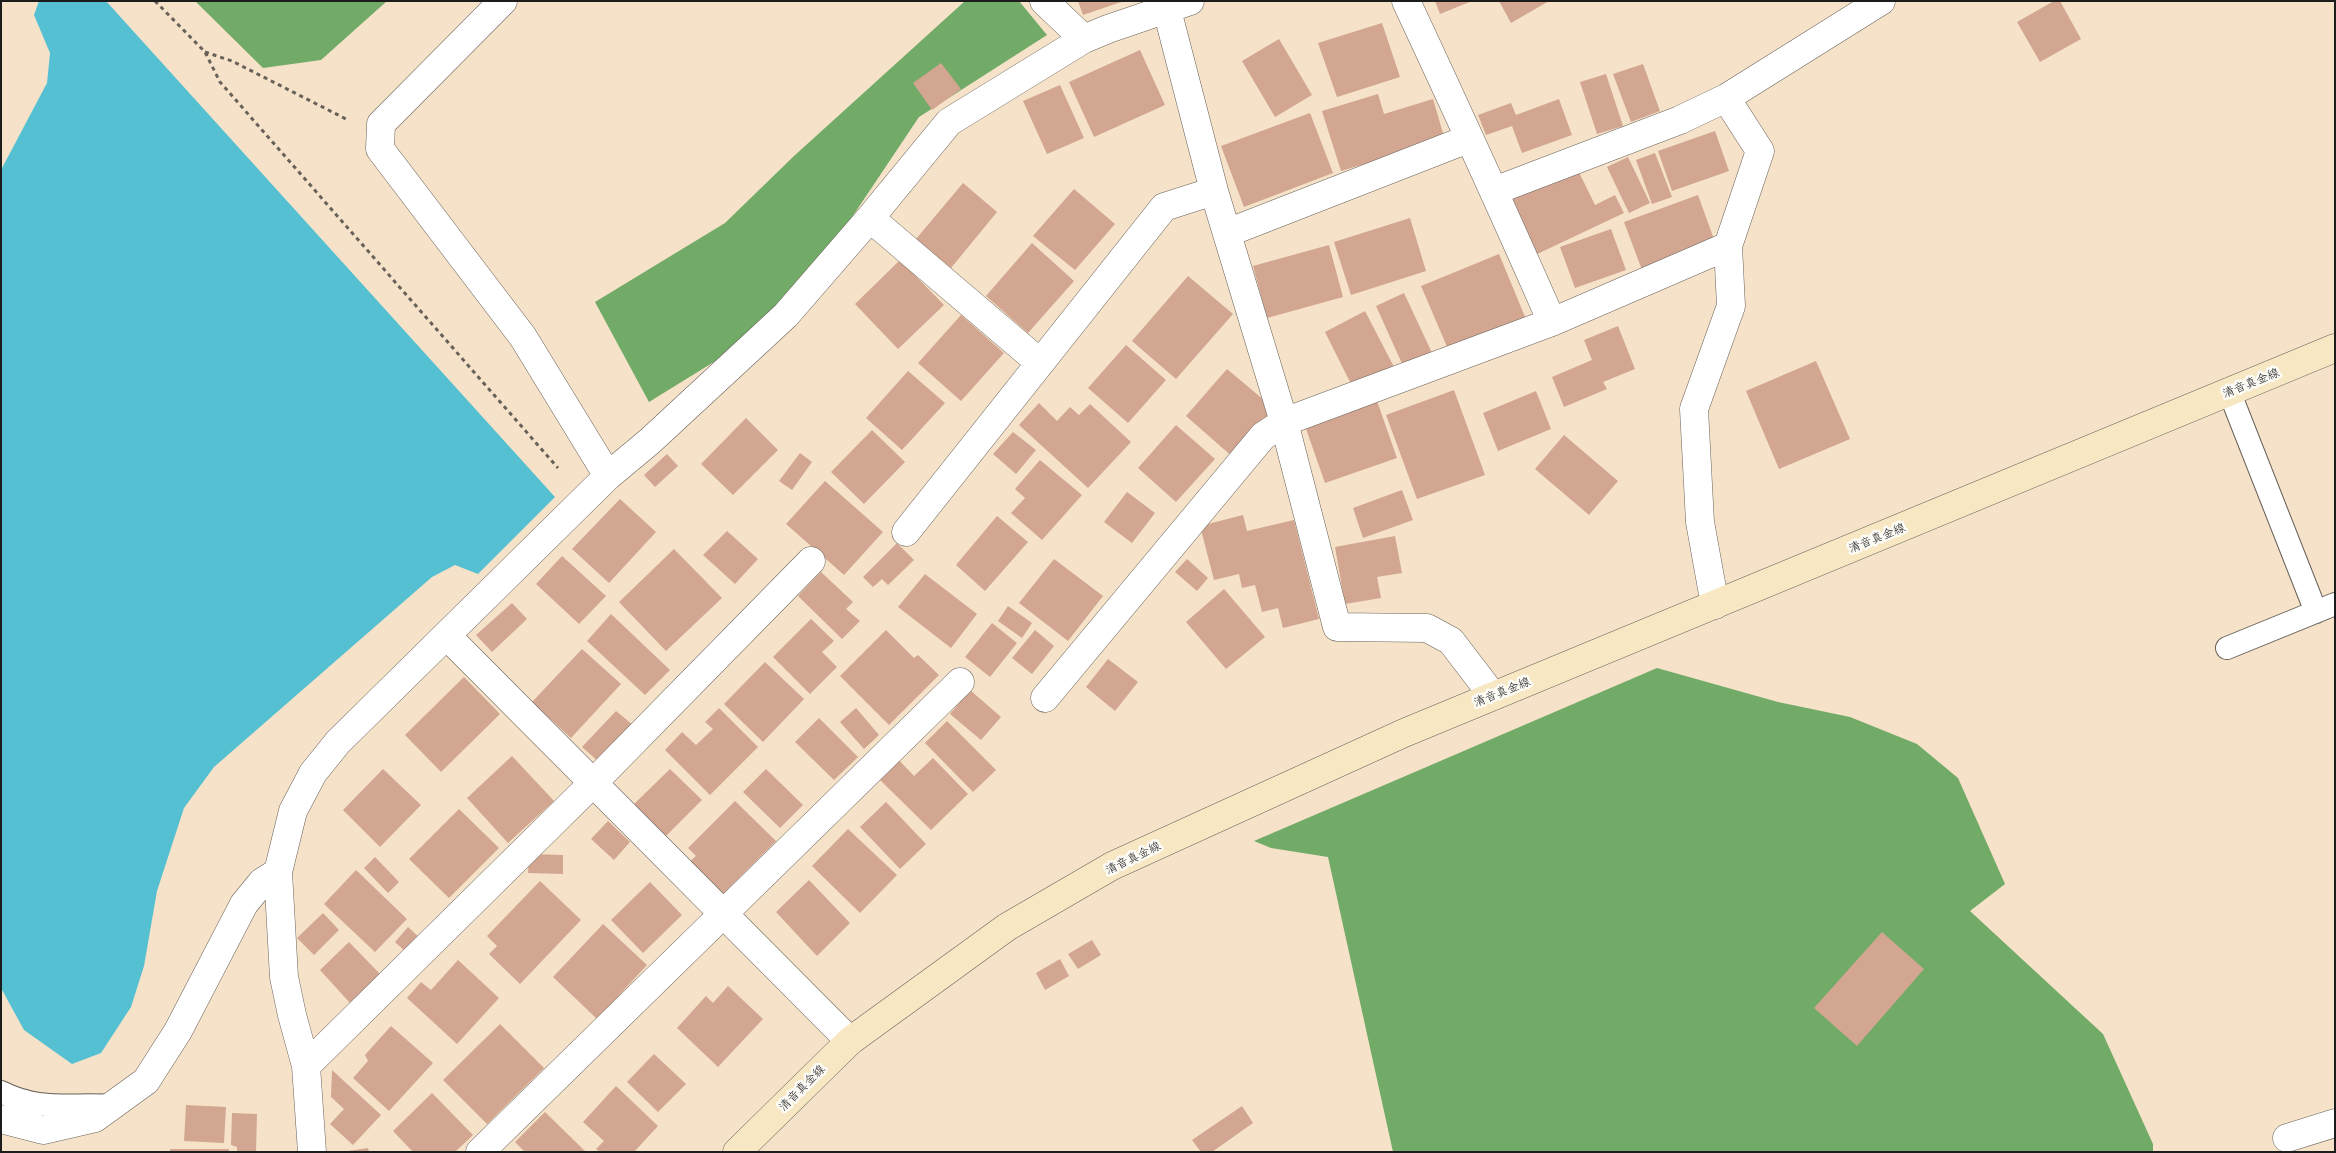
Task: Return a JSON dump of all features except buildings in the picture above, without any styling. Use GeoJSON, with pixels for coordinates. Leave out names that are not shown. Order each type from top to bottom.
{"type":"FeatureCollection","features":[{"type":"Feature","properties":{"kind":"main road","name":"清音真金線"},"geometry":{"type":"LineString","coordinates":[[737,1152],[850,1041],[1007,927],[1112,866],[1404,733],[2335,348]]}},
{"type":"Feature","properties":{"kind":"street"},"geometry":{"type":"LineString","coordinates":[[503,1],[381,124],[380,148],[523,338],[608,476]]}},
{"type":"Feature","properties":{"kind":"street"},"geometry":{"type":"LineString","coordinates":[[1044,1],[1084,39]]}},
{"type":"Feature","properties":{"kind":"street"},"geometry":{"type":"LineString","coordinates":[[1406,1],[1552,322]]}},
{"type":"Feature","properties":{"kind":"street"},"geometry":{"type":"LineString","coordinates":[[1494,191],[1680,120],[1726,98],[1881,1]]}},
{"type":"Feature","properties":{"kind":"street"},"geometry":{"type":"LineString","coordinates":[[312,1152],[306,1066],[284,977],[278,872],[293,811],[313,773],[338,742],[608,476],[650,441],[786,315],[870,218],[949,122],[1084,39],[1108,29],[1179,6],[1214,192],[1284,422],[1337,627],[1427,628],[1451,641],[1493,696]]}},
{"type":"Feature","properties":{"kind":"street"},"geometry":{"type":"LineString","coordinates":[[1715,605],[1700,522],[1694,409],[1731,306],[1728,246],[1760,151],[1726,98]]}},
{"type":"Feature","properties":{"kind":"street"},"geometry":{"type":"LineString","coordinates":[[1227,233],[1468,139]]}},
{"type":"Feature","properties":{"kind":"street"},"geometry":{"type":"LineString","coordinates":[[906,532],[1039,362],[1164,207],[1214,192]]}},
{"type":"Feature","properties":{"kind":"street"},"geometry":{"type":"LineString","coordinates":[[870,218],[1039,362]]}},
{"type":"Feature","properties":{"kind":"street"},"geometry":{"type":"LineString","coordinates":[[1045,698],[1263,436],[1284,422],[1552,322],[1728,246]]}},
{"type":"Feature","properties":{"kind":"street"},"geometry":{"type":"LineString","coordinates":[[306,1066],[593,783],[811,561]]}},
{"type":"Feature","properties":{"kind":"street"},"geometry":{"type":"LineString","coordinates":[[447,636],[850,1041]]}},
{"type":"Feature","properties":{"kind":"street"},"geometry":{"type":"LineString","coordinates":[[480,1152],[960,682]]}},
{"type":"Feature","properties":{"kind":"street"},"geometry":{"type":"LineString","coordinates":[[1,1119],[43,1130],[95,1118],[146,1081],[178,1031],[244,904],[262,882],[278,872]]}},
{"type":"Feature","properties":{"kind":"street"},"geometry":{"type":"LineString","coordinates":[[2287,1138],[2335,1123]]}},
{"type":"Feature","properties":{"kind":"lane"},"geometry":{"type":"LineString","coordinates":[[2227,648],[2326,608],[2230,392]]}},
{"type":"Feature","properties":{"kind":"lane"},"geometry":{"type":"LineString","coordinates":[[1,1092],[24,1103],[60,1106],[113,1106]]}},
{"type":"Feature","properties":{"kind":"path"},"geometry":{"type":"LineString","coordinates":[[155,1],[205,52],[220,82],[585,499]]}},
{"type":"Feature","properties":{"kind":"path"},"geometry":{"type":"LineString","coordinates":[[205,52],[232,61],[350,121]]}},
{"type":"Feature","properties":{"kind":"green space"},"geometry":{"type":"Polygon","coordinates":[[[195,1],[387,1],[321,60],[263,68],[195,1]]]}},
{"type":"Feature","properties":{"kind":"green space"},"geometry":{"type":"Polygon","coordinates":[[[965,1],[1019,1],[1047,35],[919,117],[842,232],[738,347],[649,402],[595,302],[725,223],[794,156],[965,1]]]}},
{"type":"Feature","properties":{"kind":"green space"},"geometry":{"type":"Polygon","coordinates":[[[1657,668],[1778,702],[1850,717],[1917,744],[1958,778],[2005,884],[1970,911],[2103,1034],[2153,1144],[2153,1152],[1393,1152],[1328,857],[1271,848],[1254,841],[1657,668]]]}},
{"type":"Feature","properties":{"kind":"water"},"geometry":{"type":"Polygon","coordinates":[[[39,1],[106,1],[555,497],[478,574],[455,565],[432,577],[214,767],[184,808],[157,891],[144,966],[131,1007],[101,1053],[72,1064],[24,1030],[1,988],[1,170],[47,83],[50,53],[34,15],[39,1]]]}}]}
